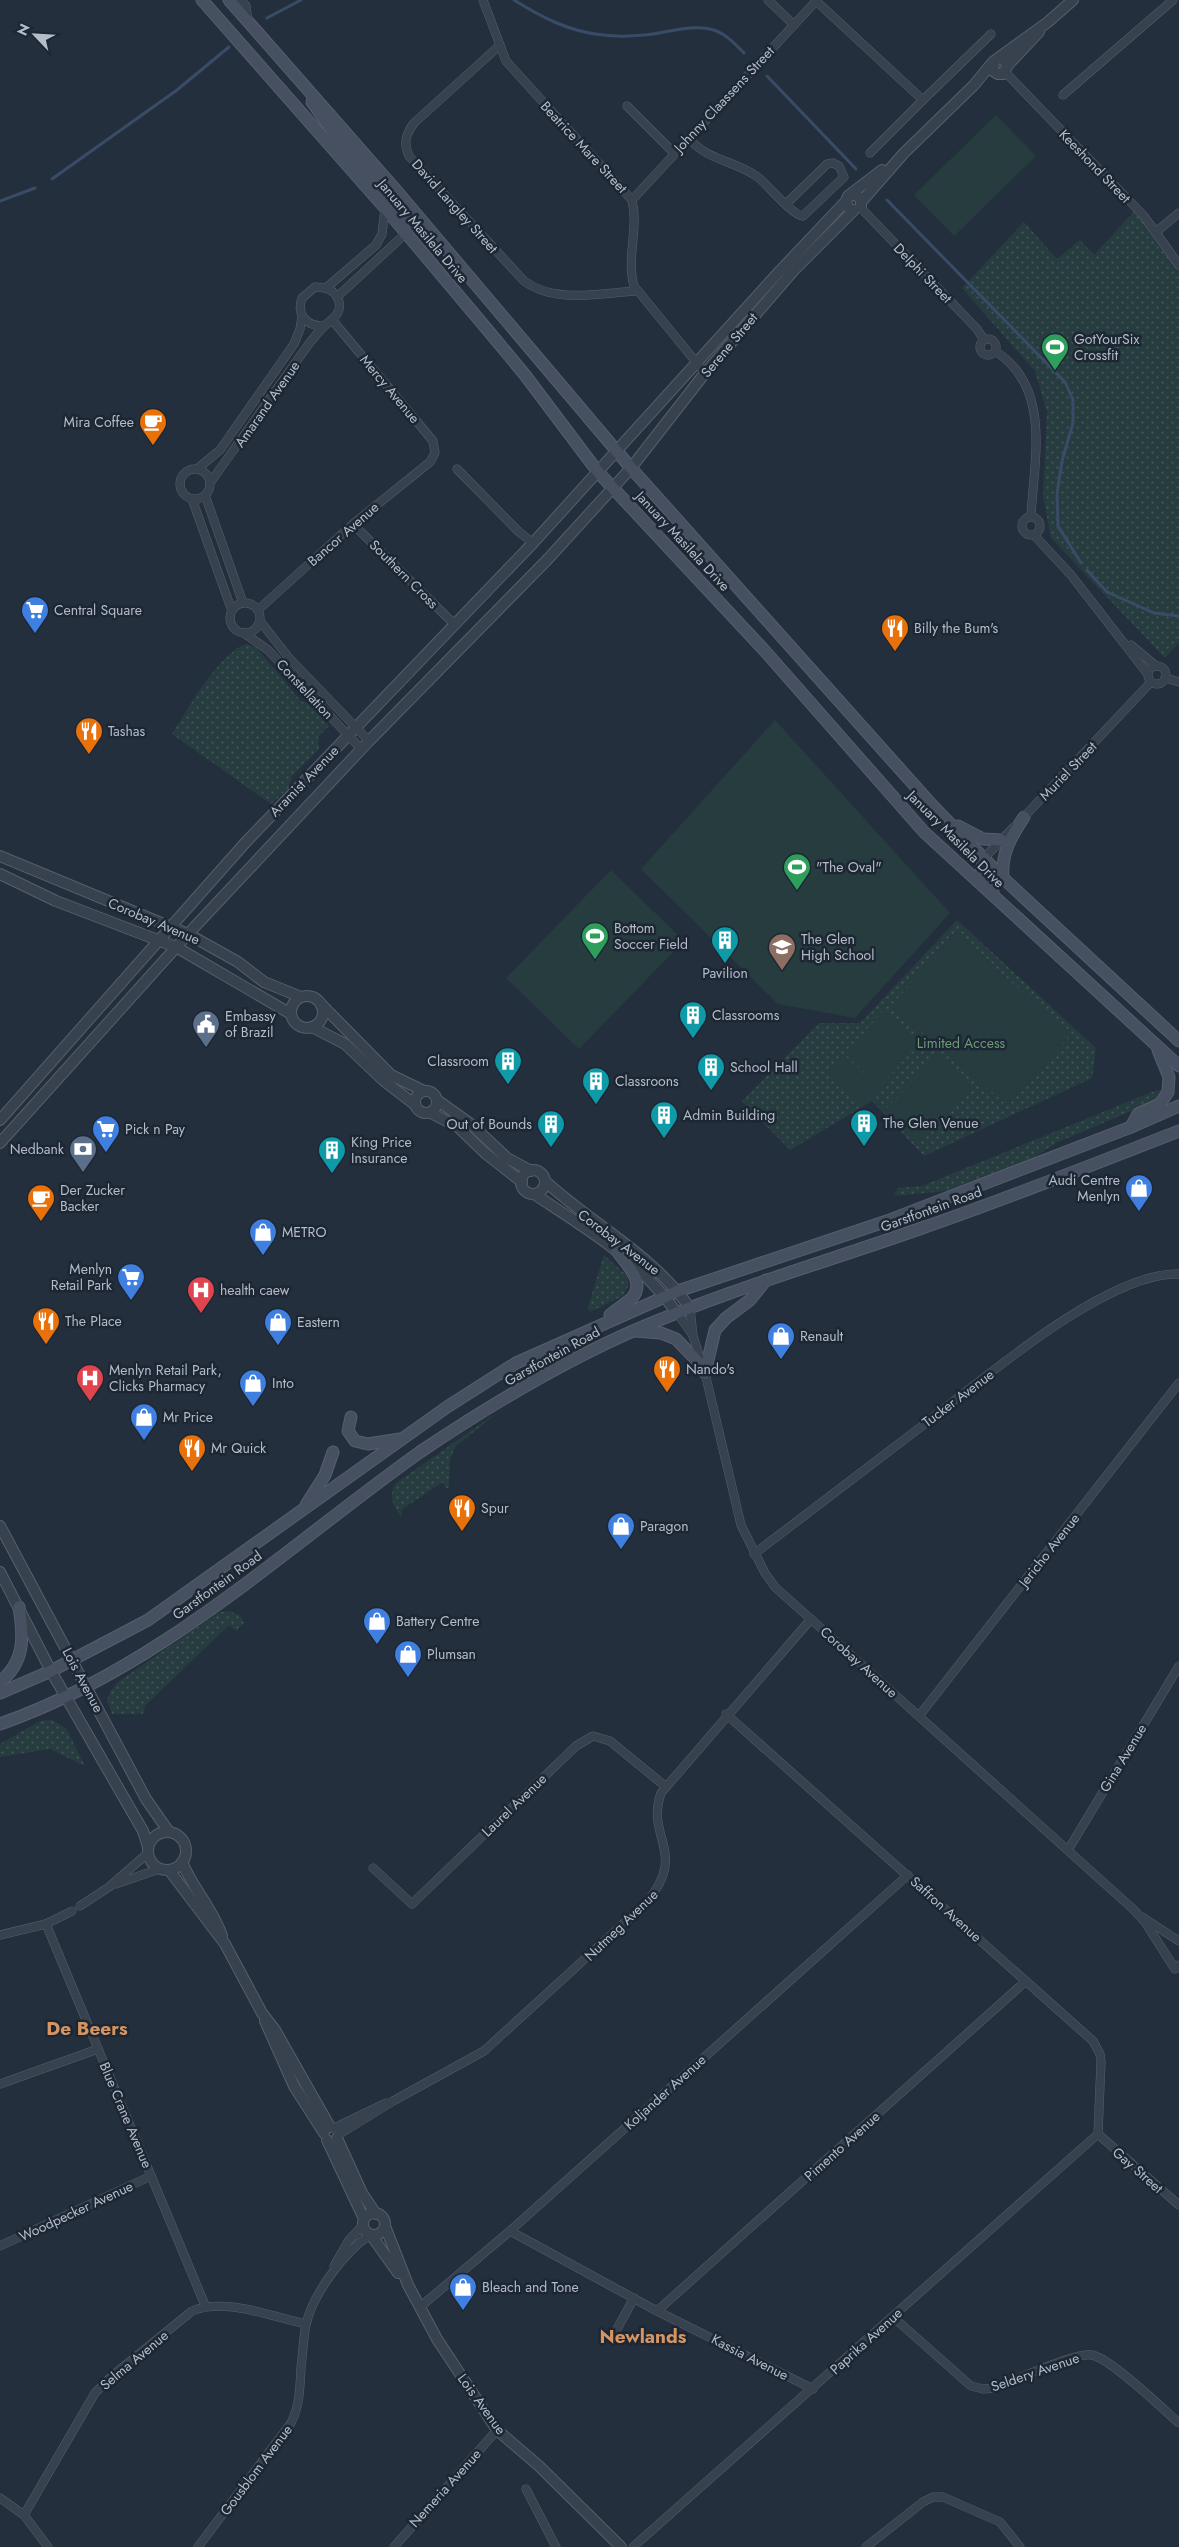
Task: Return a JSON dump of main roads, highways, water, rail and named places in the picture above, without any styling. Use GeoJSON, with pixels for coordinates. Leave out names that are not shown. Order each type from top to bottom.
{"type":"FeatureCollection","features":[{"type":"Feature","properties":{"kind":"main road","name":"January Masilela Drive"},"geometry":{"type":"LineString","coordinates":[[202,0],[385,208],[525,375],[598,472],[764,650],[835,734],[924,832],[1025,927],[1179,1066]]}},
{"type":"Feature","properties":{"kind":"main road","name":"January Masilela Drive"},"geometry":{"type":"LineString","coordinates":[[229,0],[395,189],[631,468],[949,823],[1003,878],[1179,1041]]}},
{"type":"Feature","properties":{"kind":"main road"},"geometry":{"type":"LineString","coordinates":[[302,83],[315,110],[404,214],[408,225],[405,234]]}},
{"type":"Feature","properties":{"kind":"main road"},"geometry":{"type":"LineString","coordinates":[[1003,878],[1002,861],[1005,851],[1024,817]]}},
{"type":"Feature","properties":{"kind":"main road"},"geometry":{"type":"LineString","coordinates":[[949,823],[983,839],[1002,840]]}},
{"type":"Feature","properties":{"kind":"main road"},"geometry":{"type":"LineString","coordinates":[[984,858],[981,868],[982,877],[1025,927]]}},
{"type":"Feature","properties":{"kind":"main road"},"geometry":{"type":"LineString","coordinates":[[1131,1127],[1138,1114],[1160,1104],[1168,1092],[1169,1077],[1157,1047]]}},
{"type":"Feature","properties":{"kind":"main road","name":"Garstfontein Road"},"geometry":{"type":"LineString","coordinates":[[0,1693],[51,1671],[148,1620],[404,1438],[516,1363],[601,1323],[665,1296],[888,1221],[1131,1127],[1179,1106]]}},
{"type":"Feature","properties":{"kind":"main road","name":"Garstfontein Road"},"geometry":{"type":"LineString","coordinates":[[0,1724],[87,1687],[159,1646],[271,1564],[367,1490],[464,1423],[570,1362],[633,1331],[690,1308],[766,1280],[925,1227],[1179,1131]]}},
{"type":"Feature","properties":{"kind":"main road"},"geometry":{"type":"LineString","coordinates":[[601,1323],[632,1297],[637,1287],[635,1274],[616,1249]]}},
{"type":"Feature","properties":{"kind":"main road"},"geometry":{"type":"LineString","coordinates":[[633,1331],[661,1333],[676,1339],[704,1370],[715,1330],[726,1318],[750,1300],[766,1280]]}},
{"type":"Feature","properties":{"kind":"main road"},"geometry":{"type":"LineString","coordinates":[[352,1417],[348,1432],[354,1441],[368,1444],[404,1438]]}},
{"type":"Feature","properties":{"kind":"main road"},"geometry":{"type":"LineString","coordinates":[[303,1511],[325,1475],[333,1452]]}},
{"type":"Feature","properties":{"kind":"main road"},"geometry":{"type":"LineString","coordinates":[[0,1682],[9,1675],[21,1653],[23,1631],[19,1607]]}},
{"type":"Feature","properties":{"kind":"waterway"},"geometry":{"type":"LineString","coordinates":[[267,18],[301,0]]}},
{"type":"Feature","properties":{"kind":"waterway"},"geometry":{"type":"LineString","coordinates":[[514,0],[556,23],[579,31],[609,36],[653,34],[691,28],[707,28],[726,37],[744,53]]}},
{"type":"Feature","properties":{"kind":"waterway"},"geometry":{"type":"LineString","coordinates":[[52,179],[177,90],[229,47]]}},
{"type":"Feature","properties":{"kind":"waterway"},"geometry":{"type":"LineString","coordinates":[[767,76],[856,169]]}},
{"type":"Feature","properties":{"kind":"waterway"},"geometry":{"type":"LineString","coordinates":[[0,201],[35,188]]}},
{"type":"Feature","properties":{"kind":"waterway"},"geometry":{"type":"LineString","coordinates":[[887,200],[1065,382],[1073,400],[1073,423],[1062,461],[1057,494],[1058,526],[1081,563]]}},
{"type":"Feature","properties":{"kind":"waterway"},"geometry":{"type":"LineString","coordinates":[[1087,570],[1107,592],[1154,613],[1179,616]]}},
{"type":"Feature","properties":{"kind":"place","name":"GotYourSix Crossfit"},"geometry":{"type":"Point","coordinates":[1055,371]}},
{"type":"Feature","properties":{"kind":"place","name":"Mira Coffee"},"geometry":{"type":"Point","coordinates":[153,446]}},
{"type":"Feature","properties":{"kind":"place","name":"Central Square"},"geometry":{"type":"Point","coordinates":[35,634]}},
{"type":"Feature","properties":{"kind":"place","name":"Billy the Bum's"},"geometry":{"type":"Point","coordinates":[895,652]}},
{"type":"Feature","properties":{"kind":"place","name":"Tashas"},"geometry":{"type":"Point","coordinates":[89,755]}},
{"type":"Feature","properties":{"kind":"place","name":"\"The Oval\""},"geometry":{"type":"Point","coordinates":[797,891]}},
{"type":"Feature","properties":{"kind":"place","name":"Bottom Soccer Field"},"geometry":{"type":"Point","coordinates":[595,960]}},
{"type":"Feature","properties":{"kind":"place","name":"Pavilion"},"geometry":{"type":"Point","coordinates":[725,964]}},
{"type":"Feature","properties":{"kind":"place","name":"The Glen High School"},"geometry":{"type":"Point","coordinates":[782,971]}},
{"type":"Feature","properties":{"kind":"place","name":"Classrooms"},"geometry":{"type":"Point","coordinates":[693,1039]}},
{"type":"Feature","properties":{"kind":"place","name":"Embassy of Brazil"},"geometry":{"type":"Point","coordinates":[206,1048]}},
{"type":"Feature","properties":{"kind":"place","name":"Classroom"},"geometry":{"type":"Point","coordinates":[508,1085]}},
{"type":"Feature","properties":{"kind":"place","name":"School Hall"},"geometry":{"type":"Point","coordinates":[711,1091]}},
{"type":"Feature","properties":{"kind":"place","name":"Classroons"},"geometry":{"type":"Point","coordinates":[596,1105]}},
{"type":"Feature","properties":{"kind":"place","name":"Admin Building"},"geometry":{"type":"Point","coordinates":[664,1139]}},
{"type":"Feature","properties":{"kind":"place","name":"The Glen Venue"},"geometry":{"type":"Point","coordinates":[864,1147]}},
{"type":"Feature","properties":{"kind":"place","name":"Out of Bounds"},"geometry":{"type":"Point","coordinates":[551,1148]}},
{"type":"Feature","properties":{"kind":"place","name":"Pick n Pay"},"geometry":{"type":"Point","coordinates":[106,1153]}},
{"type":"Feature","properties":{"kind":"place","name":"Nedbank"},"geometry":{"type":"Point","coordinates":[83,1173]}},
{"type":"Feature","properties":{"kind":"place","name":"King Price Insurance"},"geometry":{"type":"Point","coordinates":[332,1174]}},
{"type":"Feature","properties":{"kind":"place","name":"Audi Centre Menlyn"},"geometry":{"type":"Point","coordinates":[1139,1212]}},
{"type":"Feature","properties":{"kind":"place","name":"Der Zucker Backer"},"geometry":{"type":"Point","coordinates":[41,1222]}},
{"type":"Feature","properties":{"kind":"place","name":"METRO"},"geometry":{"type":"Point","coordinates":[263,1256]}},
{"type":"Feature","properties":{"kind":"place","name":"Menlyn Retail Park"},"geometry":{"type":"Point","coordinates":[131,1301]}},
{"type":"Feature","properties":{"kind":"place","name":"health caew"},"geometry":{"type":"Point","coordinates":[201,1314]}},
{"type":"Feature","properties":{"kind":"place","name":"The Place"},"geometry":{"type":"Point","coordinates":[46,1345]}},
{"type":"Feature","properties":{"kind":"place","name":"Eastern"},"geometry":{"type":"Point","coordinates":[278,1346]}},
{"type":"Feature","properties":{"kind":"place","name":"Renault"},"geometry":{"type":"Point","coordinates":[781,1360]}},
{"type":"Feature","properties":{"kind":"place","name":"Nando's"},"geometry":{"type":"Point","coordinates":[667,1393]}},
{"type":"Feature","properties":{"kind":"place","name":"Menlyn Retail Park, Clicks Pharmacy"},"geometry":{"type":"Point","coordinates":[90,1402]}},
{"type":"Feature","properties":{"kind":"place","name":"Into"},"geometry":{"type":"Point","coordinates":[253,1407]}},
{"type":"Feature","properties":{"kind":"place","name":"Mr Price"},"geometry":{"type":"Point","coordinates":[144,1441]}},
{"type":"Feature","properties":{"kind":"place","name":"Mr Quick"},"geometry":{"type":"Point","coordinates":[192,1472]}},
{"type":"Feature","properties":{"kind":"place","name":"Spur"},"geometry":{"type":"Point","coordinates":[462,1532]}},
{"type":"Feature","properties":{"kind":"place","name":"Paragon"},"geometry":{"type":"Point","coordinates":[621,1550]}},
{"type":"Feature","properties":{"kind":"place","name":"Battery Centre"},"geometry":{"type":"Point","coordinates":[377,1645]}},
{"type":"Feature","properties":{"kind":"place","name":"Plumsan"},"geometry":{"type":"Point","coordinates":[408,1678]}},
{"type":"Feature","properties":{"kind":"place","name":"Bleach and Tone"},"geometry":{"type":"Point","coordinates":[463,2311]}},
{"type":"Feature","properties":{"kind":"district","name":"De Beers"},"geometry":{"type":"Point","coordinates":[87,2028]}},
{"type":"Feature","properties":{"kind":"district","name":"Newlands"},"geometry":{"type":"Point","coordinates":[643,2336]}},
{"type":"Feature","properties":{"kind":"park label","name":"Limited Access"},"geometry":{"type":"Point","coordinates":[961,1043]}}]}
